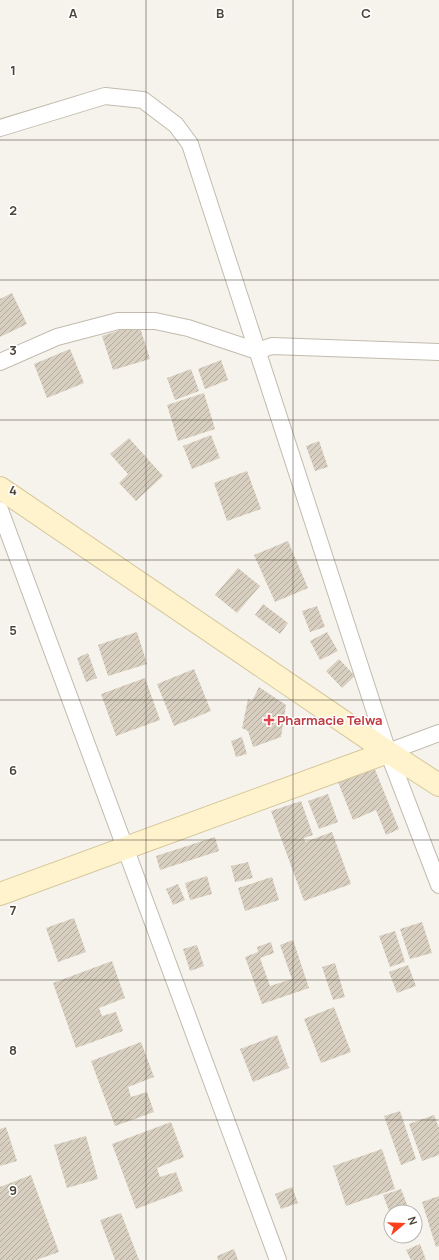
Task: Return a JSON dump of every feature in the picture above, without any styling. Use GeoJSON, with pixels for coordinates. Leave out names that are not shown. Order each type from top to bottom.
{"type":"FeatureCollection","features":[{"type":"Feature","properties":{"kind":"main road"},"geometry":{"type":"LineString","coordinates":[[0,488],[388,752],[439,785]]}},
{"type":"Feature","properties":{"kind":"main road"},"geometry":{"type":"LineString","coordinates":[[0,894],[388,752]]}},
{"type":"Feature","properties":{"kind":"street"},"geometry":{"type":"LineString","coordinates":[[0,128],[105,96],[143,100],[176,125],[190,144],[388,752],[439,885]]}},
{"type":"Feature","properties":{"kind":"street"},"geometry":{"type":"LineString","coordinates":[[0,362],[57,337],[118,321],[161,322],[188,328],[257,351],[272,346],[439,352]]}},
{"type":"Feature","properties":{"kind":"street"},"geometry":{"type":"LineString","coordinates":[[0,510],[278,1260]]}},
{"type":"Feature","properties":{"kind":"street"},"geometry":{"type":"LineString","coordinates":[[388,752],[439,733]]}},
{"type":"Feature","properties":{"kind":"building"},"geometry":{"type":"Polygon","coordinates":[[[12,293],[27,324],[0,337],[0,299],[12,293]]]}},
{"type":"Feature","properties":{"kind":"building"},"geometry":{"type":"Polygon","coordinates":[[[139,324],[150,359],[113,370],[102,336],[139,324]]]}},
{"type":"Feature","properties":{"kind":"building"},"geometry":{"type":"Polygon","coordinates":[[[70,349],[84,383],[47,398],[34,364],[70,349]]]}},
{"type":"Feature","properties":{"kind":"building"},"geometry":{"type":"Polygon","coordinates":[[[221,360],[228,380],[205,389],[198,369],[221,360]]]}},
{"type":"Feature","properties":{"kind":"building"},"geometry":{"type":"Polygon","coordinates":[[[191,369],[199,391],[175,400],[167,378],[191,369]]]}},
{"type":"Feature","properties":{"kind":"building"},"geometry":{"type":"Polygon","coordinates":[[[204,393],[215,429],[178,441],[167,405],[204,393]]]}},
{"type":"Feature","properties":{"kind":"building"},"geometry":{"type":"Polygon","coordinates":[[[211,435],[220,458],[192,469],[183,446],[211,435]]]}},
{"type":"Feature","properties":{"kind":"building"},"geometry":{"type":"Polygon","coordinates":[[[129,438],[163,476],[136,501],[119,483],[128,474],[110,454],[129,438]]]}},
{"type":"Feature","properties":{"kind":"building"},"geometry":{"type":"Polygon","coordinates":[[[319,441],[328,467],[315,471],[306,446],[319,441]]]}},
{"type":"Feature","properties":{"kind":"building"},"geometry":{"type":"Polygon","coordinates":[[[247,471],[261,509],[227,521],[214,483],[247,471]]]}},
{"type":"Feature","properties":{"kind":"building"},"geometry":{"type":"Polygon","coordinates":[[[288,541],[308,588],[275,602],[254,555],[288,541]]]}},
{"type":"Feature","properties":{"kind":"building"},"geometry":{"type":"Polygon","coordinates":[[[238,568],[260,586],[237,613],[215,595],[238,568]]]}},
{"type":"Feature","properties":{"kind":"building"},"geometry":{"type":"Polygon","coordinates":[[[263,604],[288,623],[280,634],[255,615],[263,604]]]}},
{"type":"Feature","properties":{"kind":"building"},"geometry":{"type":"Polygon","coordinates":[[[317,606],[325,627],[310,632],[302,611],[317,606]]]}},
{"type":"Feature","properties":{"kind":"building"},"geometry":{"type":"Polygon","coordinates":[[[137,632],[147,664],[108,676],[98,645],[137,632]]]}},
{"type":"Feature","properties":{"kind":"building"},"geometry":{"type":"Polygon","coordinates":[[[327,632],[338,651],[320,660],[310,641],[327,632]]]}},
{"type":"Feature","properties":{"kind":"building"},"geometry":{"type":"Polygon","coordinates":[[[88,653],[97,678],[86,682],[77,658],[88,653]]]}},
{"type":"Feature","properties":{"kind":"building"},"geometry":{"type":"Polygon","coordinates":[[[339,659],[355,676],[342,688],[326,671],[339,659]]]}},
{"type":"Feature","properties":{"kind":"building"},"geometry":{"type":"Polygon","coordinates":[[[194,669],[211,711],[174,726],[157,684],[194,669]]]}},
{"type":"Feature","properties":{"kind":"building"},"geometry":{"type":"Polygon","coordinates":[[[145,678],[160,720],[116,736],[101,694],[145,678]]]}},
{"type":"Feature","properties":{"kind":"building"},"geometry":{"type":"Polygon","coordinates":[[[259,687],[286,705],[281,737],[253,747],[248,731],[242,728],[248,699],[252,701],[259,687]]]}},
{"type":"Feature","properties":{"kind":"building"},"geometry":{"type":"Polygon","coordinates":[[[242,737],[247,754],[236,757],[231,741],[242,737]]]}},
{"type":"Feature","properties":{"kind":"building"},"geometry":{"type":"Polygon","coordinates":[[[374,767],[399,829],[386,835],[376,810],[353,820],[338,782],[374,767]]]}},
{"type":"Feature","properties":{"kind":"building"},"geometry":{"type":"Polygon","coordinates":[[[328,794],[338,822],[319,829],[308,801],[328,794]]]}},
{"type":"Feature","properties":{"kind":"building"},"geometry":{"type":"Polygon","coordinates":[[[301,801],[313,835],[304,838],[305,842],[332,832],[351,884],[304,901],[271,811],[301,801]]]}},
{"type":"Feature","properties":{"kind":"building"},"geometry":{"type":"Polygon","coordinates":[[[215,837],[219,851],[160,870],[156,856],[215,837]]]}},
{"type":"Feature","properties":{"kind":"building"},"geometry":{"type":"Polygon","coordinates":[[[248,862],[253,878],[235,882],[231,866],[248,862]]]}},
{"type":"Feature","properties":{"kind":"building"},"geometry":{"type":"Polygon","coordinates":[[[207,876],[212,894],[190,900],[185,883],[207,876]]]}},
{"type":"Feature","properties":{"kind":"building"},"geometry":{"type":"Polygon","coordinates":[[[272,877],[279,900],[245,911],[238,888],[272,877]]]}},
{"type":"Feature","properties":{"kind":"building"},"geometry":{"type":"Polygon","coordinates":[[[178,884],[185,900],[173,905],[166,889],[178,884]]]}},
{"type":"Feature","properties":{"kind":"building"},"geometry":{"type":"Polygon","coordinates":[[[74,918],[86,952],[58,962],[46,928],[74,918]]]}},
{"type":"Feature","properties":{"kind":"building"},"geometry":{"type":"Polygon","coordinates":[[[422,922],[432,953],[410,959],[400,929],[422,922]]]}},
{"type":"Feature","properties":{"kind":"building"},"geometry":{"type":"Polygon","coordinates":[[[395,931],[405,962],[390,967],[379,936],[395,931]]]}},
{"type":"Feature","properties":{"kind":"building"},"geometry":{"type":"Polygon","coordinates":[[[293,940],[309,988],[262,1004],[245,957],[258,952],[257,947],[271,942],[274,953],[260,958],[270,986],[292,979],[280,945],[293,940]]]}},
{"type":"Feature","properties":{"kind":"building"},"geometry":{"type":"Polygon","coordinates":[[[197,945],[204,966],[190,971],[183,949],[197,945]]]}},
{"type":"Feature","properties":{"kind":"building"},"geometry":{"type":"Polygon","coordinates":[[[112,961],[125,998],[99,1008],[102,1016],[116,1012],[123,1031],[76,1048],[53,983],[112,961]]]}},
{"type":"Feature","properties":{"kind":"building"},"geometry":{"type":"Polygon","coordinates":[[[335,963],[345,997],[333,1000],[322,967],[335,963]]]}},
{"type":"Feature","properties":{"kind":"building"},"geometry":{"type":"Polygon","coordinates":[[[408,965],[416,986],[397,993],[389,972],[408,965]]]}},
{"type":"Feature","properties":{"kind":"building"},"geometry":{"type":"Polygon","coordinates":[[[334,1007],[351,1052],[321,1063],[304,1019],[334,1007]]]}},
{"type":"Feature","properties":{"kind":"building"},"geometry":{"type":"Polygon","coordinates":[[[277,1035],[289,1068],[253,1082],[240,1049],[277,1035]]]}},
{"type":"Feature","properties":{"kind":"building"},"geometry":{"type":"Polygon","coordinates":[[[141,1042],[154,1077],[128,1087],[131,1097],[147,1092],[154,1112],[115,1126],[91,1061],[141,1042]]]}},
{"type":"Feature","properties":{"kind":"building"},"geometry":{"type":"Polygon","coordinates":[[[400,1111],[416,1159],[401,1165],[384,1116],[400,1111]]]}},
{"type":"Feature","properties":{"kind":"building"},"geometry":{"type":"Polygon","coordinates":[[[434,1115],[439,1128],[439,1155],[422,1161],[409,1124],[434,1115]]]}},
{"type":"Feature","properties":{"kind":"building"},"geometry":{"type":"Polygon","coordinates":[[[171,1122],[184,1157],[157,1168],[160,1177],[176,1172],[183,1191],[136,1209],[112,1144],[171,1122]]]}},
{"type":"Feature","properties":{"kind":"building"},"geometry":{"type":"Polygon","coordinates":[[[6,1127],[17,1161],[0,1166],[0,1129],[6,1127]]]}},
{"type":"Feature","properties":{"kind":"building"},"geometry":{"type":"Polygon","coordinates":[[[86,1136],[98,1179],[67,1188],[54,1145],[86,1136]]]}},
{"type":"Feature","properties":{"kind":"building"},"geometry":{"type":"Polygon","coordinates":[[[382,1149],[395,1189],[346,1206],[333,1166],[382,1149]]]}},
{"type":"Feature","properties":{"kind":"building"},"geometry":{"type":"Polygon","coordinates":[[[31,1175],[59,1252],[36,1260],[0,1260],[0,1187],[31,1175]]]}},
{"type":"Feature","properties":{"kind":"building"},"geometry":{"type":"Polygon","coordinates":[[[292,1187],[298,1203],[281,1209],[275,1194],[292,1187]]]}},
{"type":"Feature","properties":{"kind":"building"},"geometry":{"type":"Polygon","coordinates":[[[401,1189],[407,1204],[386,1204],[383,1195],[401,1189]]]}},
{"type":"Feature","properties":{"kind":"building"},"geometry":{"type":"Polygon","coordinates":[[[439,1196],[439,1246],[436,1247],[422,1202],[439,1196]]]}},
{"type":"Feature","properties":{"kind":"building"},"geometry":{"type":"Polygon","coordinates":[[[121,1213],[139,1260],[115,1260],[100,1220],[121,1213]]]}},
{"type":"Feature","properties":{"kind":"building"},"geometry":{"type":"Polygon","coordinates":[[[420,1244],[426,1260],[411,1260],[406,1250],[420,1244]]]}},
{"type":"Feature","properties":{"kind":"building"},"geometry":{"type":"Polygon","coordinates":[[[234,1249],[238,1260],[218,1260],[217,1256],[234,1249]]]}},
{"type":"Feature","properties":{"kind":"place","name":"Pharmacie Telwa"},"geometry":{"type":"Point","coordinates":[269,720]}}]}
